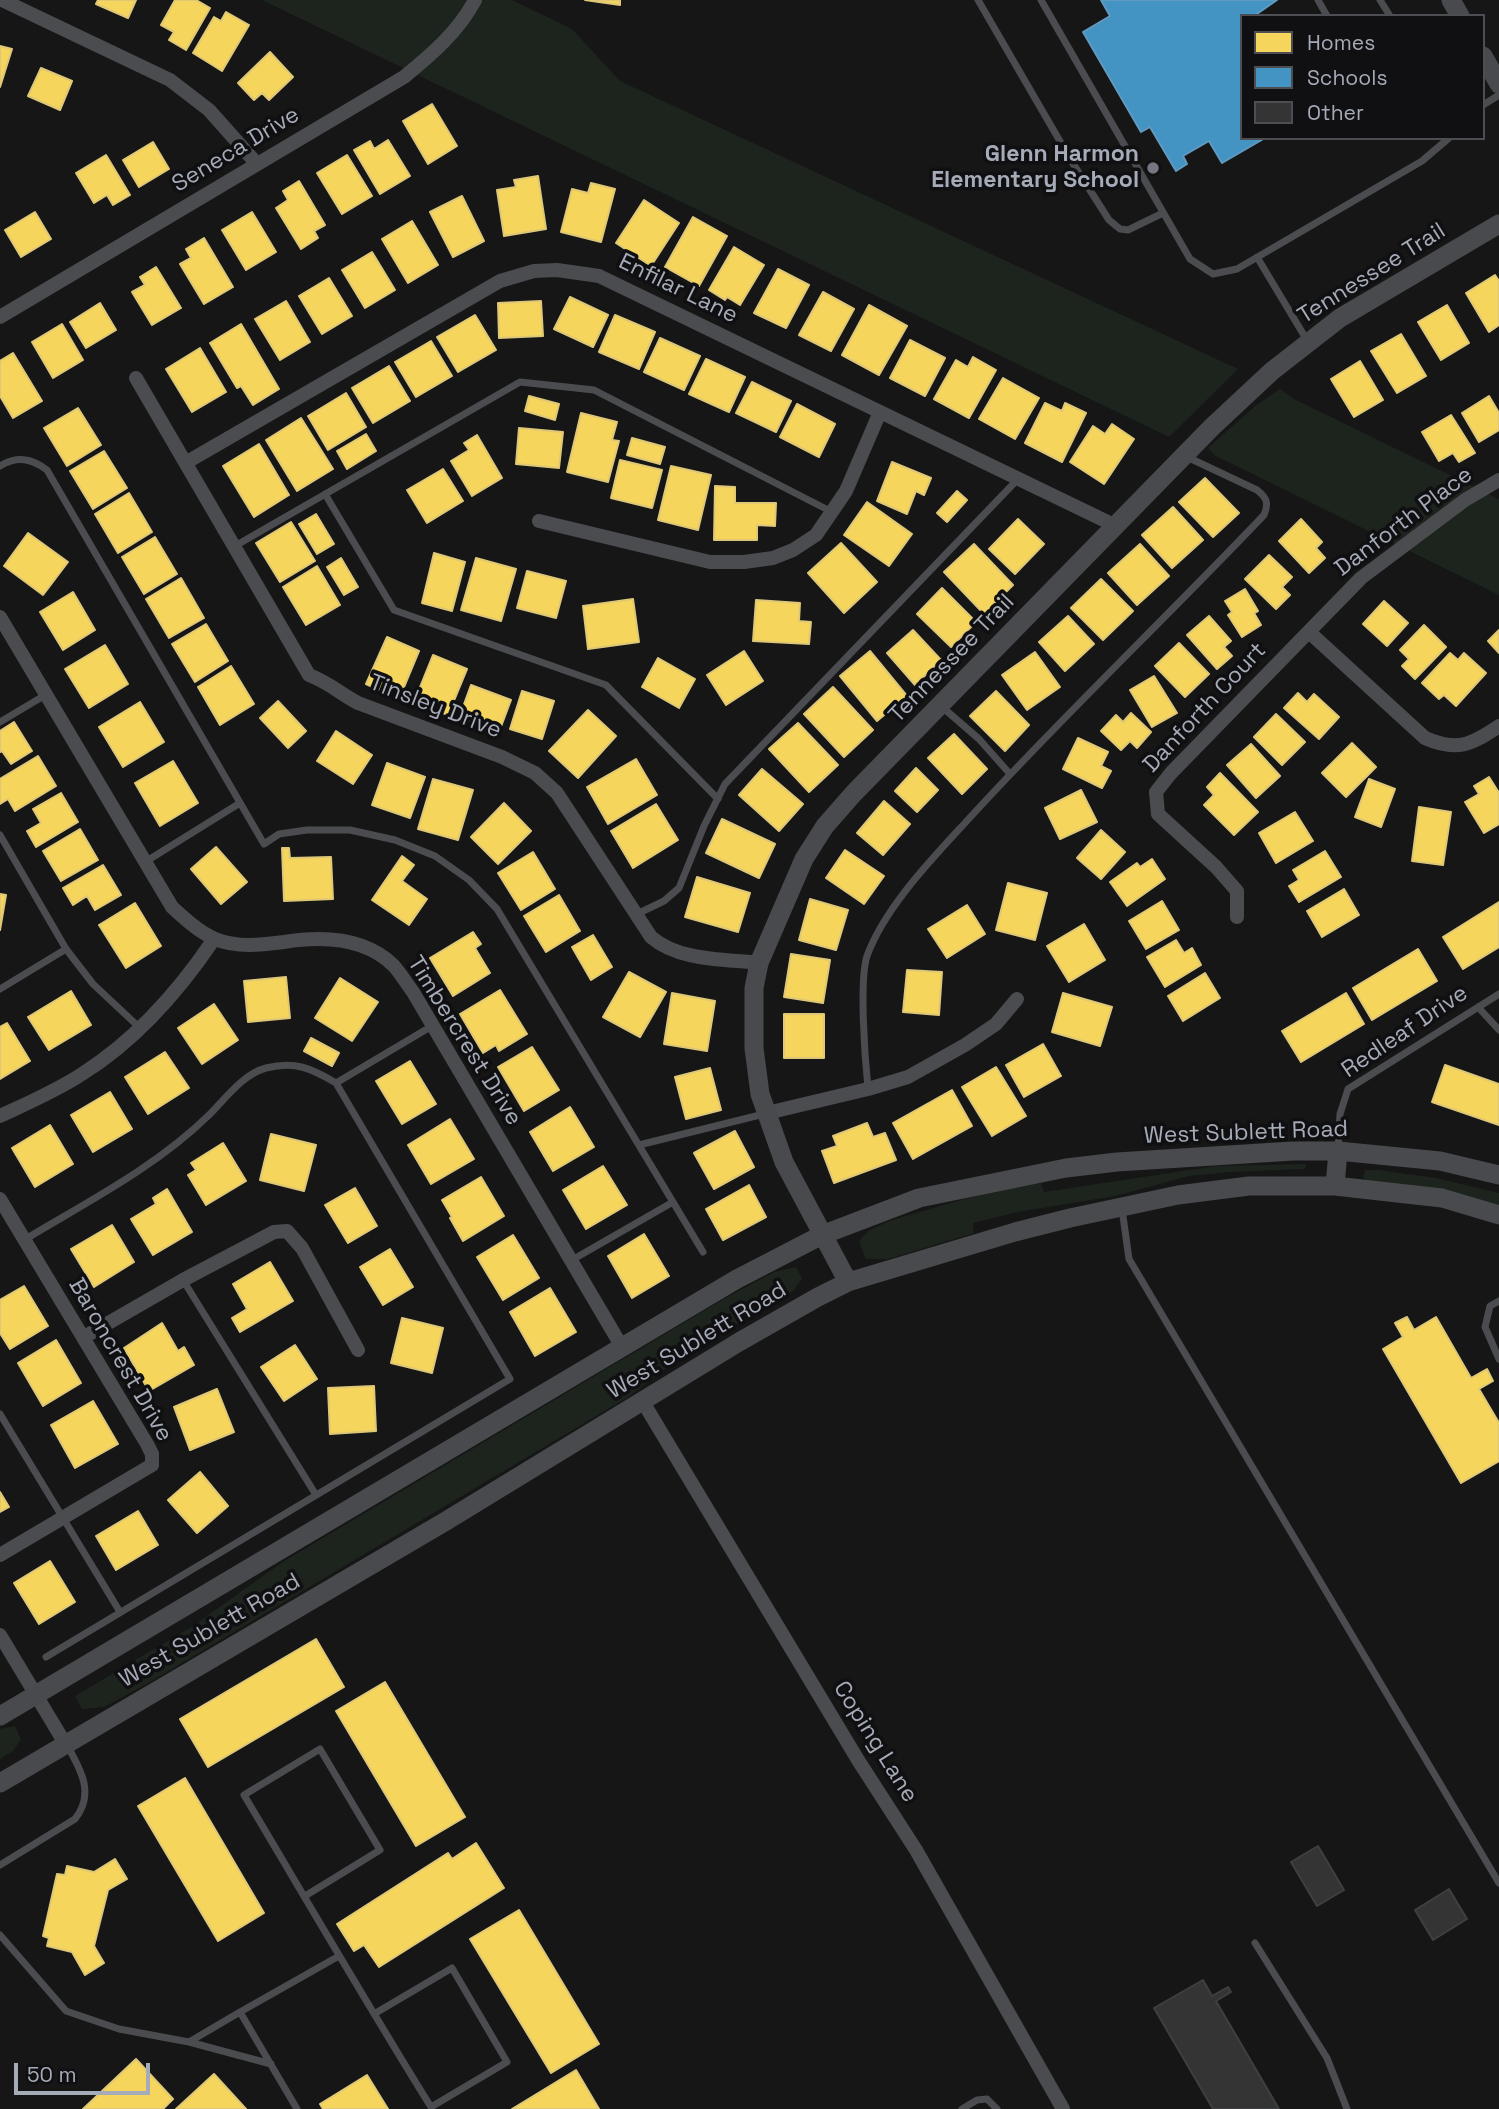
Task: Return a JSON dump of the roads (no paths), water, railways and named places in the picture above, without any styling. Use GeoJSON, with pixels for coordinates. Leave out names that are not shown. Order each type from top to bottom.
{"type":"FeatureCollection","features":[{"type":"Feature","properties":{"kind":"main road"},"geometry":{"type":"LineString","coordinates":[[1485,60],[1499,84]]}},
{"type":"Feature","properties":{"kind":"main road","name":"Tennessee Trail"},"geometry":{"type":"LineString","coordinates":[[848,1282],[784,1162],[760,1094],[754,1048],[754,988],[759,963],[804,859],[825,826],[854,793],[1185,455],[1272,371],[1340,318],[1499,224]]}},
{"type":"Feature","properties":{"kind":"main road","name":"West Sublett Road"},"geometry":{"type":"LineString","coordinates":[[0,1716],[737,1279],[822,1235],[919,1198],[1066,1168],[1117,1162],[1293,1151],[1338,1151],[1440,1161],[1499,1175]]}},
{"type":"Feature","properties":{"kind":"main road"},"geometry":{"type":"LineString","coordinates":[[1335,1186],[1338,1151]]}},
{"type":"Feature","properties":{"kind":"main road","name":"West Sublett Road"},"geometry":{"type":"LineString","coordinates":[[0,1783],[446,1521],[761,1329],[848,1282],[1016,1232],[1178,1195],[1250,1186],[1335,1186],[1442,1198],[1499,1214]]}},
{"type":"Feature","properties":{"kind":"street"},"geometry":{"type":"LineString","coordinates":[[2,0],[170,80],[209,110],[257,164]]}},
{"type":"Feature","properties":{"kind":"street","name":"Seneca Drive"},"geometry":{"type":"LineString","coordinates":[[0,317],[404,77],[438,49],[470,11],[475,0]]}},
{"type":"Feature","properties":{"kind":"street","name":"Enfilar Lane"},"geometry":{"type":"LineString","coordinates":[[187,462],[500,281],[534,271],[557,270],[599,276],[1116,526]]}},
{"type":"Feature","properties":{"kind":"street","name":"Tinsley Drive"},"geometry":{"type":"LineString","coordinates":[[136,378],[309,676],[331,684],[342,695],[358,703],[502,757],[535,773],[557,793],[651,937],[663,947],[678,953],[759,963]]}},
{"type":"Feature","properties":{"kind":"street"},"geometry":{"type":"LineString","coordinates":[[539,522],[709,562],[744,562],[773,558],[793,550],[816,535],[846,491],[880,412]]}},
{"type":"Feature","properties":{"kind":"street","name":"Danforth Place"},"geometry":{"type":"LineString","coordinates":[[1309,632],[1361,578],[1465,500],[1499,480]]}},
{"type":"Feature","properties":{"kind":"street","name":"Timbercrest Drive"},"geometry":{"type":"LineString","coordinates":[[0,617],[173,907],[194,927],[214,939],[233,944],[257,946],[307,938],[337,939],[376,951],[395,967],[622,1347]]}},
{"type":"Feature","properties":{"kind":"street"},"geometry":{"type":"LineString","coordinates":[[1309,632],[1425,738],[1444,746],[1462,746],[1499,726]]}},
{"type":"Feature","properties":{"kind":"street","name":"Danforth Court"},"geometry":{"type":"LineString","coordinates":[[1237,917],[1237,891],[1216,867],[1158,814],[1156,792],[1171,773],[1309,632]]}},
{"type":"Feature","properties":{"kind":"street"},"geometry":{"type":"LineString","coordinates":[[0,1116],[82,1074],[125,1042],[188,978],[214,939]]}},
{"type":"Feature","properties":{"kind":"street"},"geometry":{"type":"LineString","coordinates":[[767,1113],[908,1077],[996,1024],[1017,999]]}},
{"type":"Feature","properties":{"kind":"street","name":"Baroncrest Drive"},"geometry":{"type":"LineString","coordinates":[[0,1199],[152,1454],[152,1465],[0,1555]]}},
{"type":"Feature","properties":{"kind":"street"},"geometry":{"type":"LineString","coordinates":[[83,1337],[274,1232],[287,1231],[302,1248],[358,1350]]}},
{"type":"Feature","properties":{"kind":"street","name":"Coping Lane"},"geometry":{"type":"LineString","coordinates":[[643,1402],[858,1760],[916,1850],[1063,2109]]}},
{"type":"Feature","properties":{"kind":"street"},"geometry":{"type":"LineString","coordinates":[[0,1635],[66,1745]]}},
{"type":"Feature","properties":{"kind":"lane"},"geometry":{"type":"LineString","coordinates":[[978,0],[1072,162],[1109,220],[1120,229],[1128,230],[1163,213]]}},
{"type":"Feature","properties":{"kind":"lane"},"geometry":{"type":"LineString","coordinates":[[1041,0],[1190,259],[1213,274],[1237,269],[1422,160],[1447,140]]}},
{"type":"Feature","properties":{"kind":"lane"},"geometry":{"type":"LineString","coordinates":[[1257,257],[1308,343]]}},
{"type":"Feature","properties":{"kind":"lane"},"geometry":{"type":"LineString","coordinates":[[234,546],[520,382],[594,390],[832,512]]}},
{"type":"Feature","properties":{"kind":"lane"},"geometry":{"type":"LineString","coordinates":[[868,1089],[864,982],[866,960],[876,934],[906,892],[1010,774],[1264,515],[1268,507],[1266,498],[1257,490],[1185,455]]}},
{"type":"Feature","properties":{"kind":"lane"},"geometry":{"type":"LineString","coordinates":[[0,466],[12,458],[36,461],[47,470],[264,844],[279,834],[307,830],[350,830],[395,840],[435,856],[469,880],[497,909],[703,1252]]}},
{"type":"Feature","properties":{"kind":"lane"},"geometry":{"type":"LineString","coordinates":[[637,914],[664,901],[679,888],[726,784],[1018,479]]}},
{"type":"Feature","properties":{"kind":"lane"},"geometry":{"type":"LineString","coordinates":[[325,494],[394,610],[606,685],[718,799]]}},
{"type":"Feature","properties":{"kind":"lane"},"geometry":{"type":"LineString","coordinates":[[0,722],[47,694]]}},
{"type":"Feature","properties":{"kind":"lane"},"geometry":{"type":"LineString","coordinates":[[940,705],[979,739],[1010,774]]}},
{"type":"Feature","properties":{"kind":"lane"},"geometry":{"type":"LineString","coordinates":[[145,862],[240,803]]}},
{"type":"Feature","properties":{"kind":"lane"},"geometry":{"type":"LineString","coordinates":[[0,835],[66,949],[93,984],[140,1028]]}},
{"type":"Feature","properties":{"kind":"lane"},"geometry":{"type":"LineString","coordinates":[[0,989],[66,949]]}},
{"type":"Feature","properties":{"kind":"lane","name":"Redleaf Drive"},"geometry":{"type":"LineString","coordinates":[[1338,1151],[1340,1114],[1348,1089],[1499,994]]}},
{"type":"Feature","properties":{"kind":"lane"},"geometry":{"type":"LineString","coordinates":[[1478,1007],[1499,1030]]}},
{"type":"Feature","properties":{"kind":"lane"},"geometry":{"type":"LineString","coordinates":[[336,1083],[432,1026]]}},
{"type":"Feature","properties":{"kind":"lane"},"geometry":{"type":"LineString","coordinates":[[24,1240],[154,1162],[194,1130],[246,1079],[263,1069],[290,1064],[316,1071],[336,1083],[510,1378],[46,1657]]}},
{"type":"Feature","properties":{"kind":"lane"},"geometry":{"type":"LineString","coordinates":[[639,1145],[767,1113]]}},
{"type":"Feature","properties":{"kind":"lane"},"geometry":{"type":"LineString","coordinates":[[572,1260],[673,1202]]}},
{"type":"Feature","properties":{"kind":"lane"},"geometry":{"type":"LineString","coordinates":[[1122,1207],[1129,1259],[1499,1883]]}},
{"type":"Feature","properties":{"kind":"lane"},"geometry":{"type":"LineString","coordinates":[[183,1280],[316,1495]]}},
{"type":"Feature","properties":{"kind":"lane"},"geometry":{"type":"LineString","coordinates":[[1499,1301],[1490,1306],[1485,1327],[1499,1359]]}},
{"type":"Feature","properties":{"kind":"lane"},"geometry":{"type":"LineString","coordinates":[[0,1415],[120,1612]]}},
{"type":"Feature","properties":{"kind":"lane"},"geometry":{"type":"LineString","coordinates":[[0,1865],[75,1819],[83,1809],[87,1796],[82,1777],[66,1745]]}},
{"type":"Feature","properties":{"kind":"lane"},"geometry":{"type":"LineString","coordinates":[[304,1896],[380,1850],[320,1749],[244,1795],[374,2014],[431,2107],[507,2062],[452,1968],[374,2014]]}},
{"type":"Feature","properties":{"kind":"lane"},"geometry":{"type":"LineString","coordinates":[[0,1936],[66,2011],[119,2029],[189,2042],[271,2064]]}},
{"type":"Feature","properties":{"kind":"lane"},"geometry":{"type":"LineString","coordinates":[[1255,1944],[1327,2058],[1347,2109]]}},
{"type":"Feature","properties":{"kind":"lane"},"geometry":{"type":"LineString","coordinates":[[189,2042],[339,1955]]}},
{"type":"Feature","properties":{"kind":"lane"},"geometry":{"type":"LineString","coordinates":[[240,2012],[297,2109]]}},
{"type":"Feature","properties":{"kind":"lane"},"geometry":{"type":"LineString","coordinates":[[962,2109],[977,2100],[987,2099],[996,2109]]}},
{"type":"Feature","properties":{"kind":"place","name":"Glenn Harmon Elementary School"},"geometry":{"type":"Point","coordinates":[1153,168]}}]}
